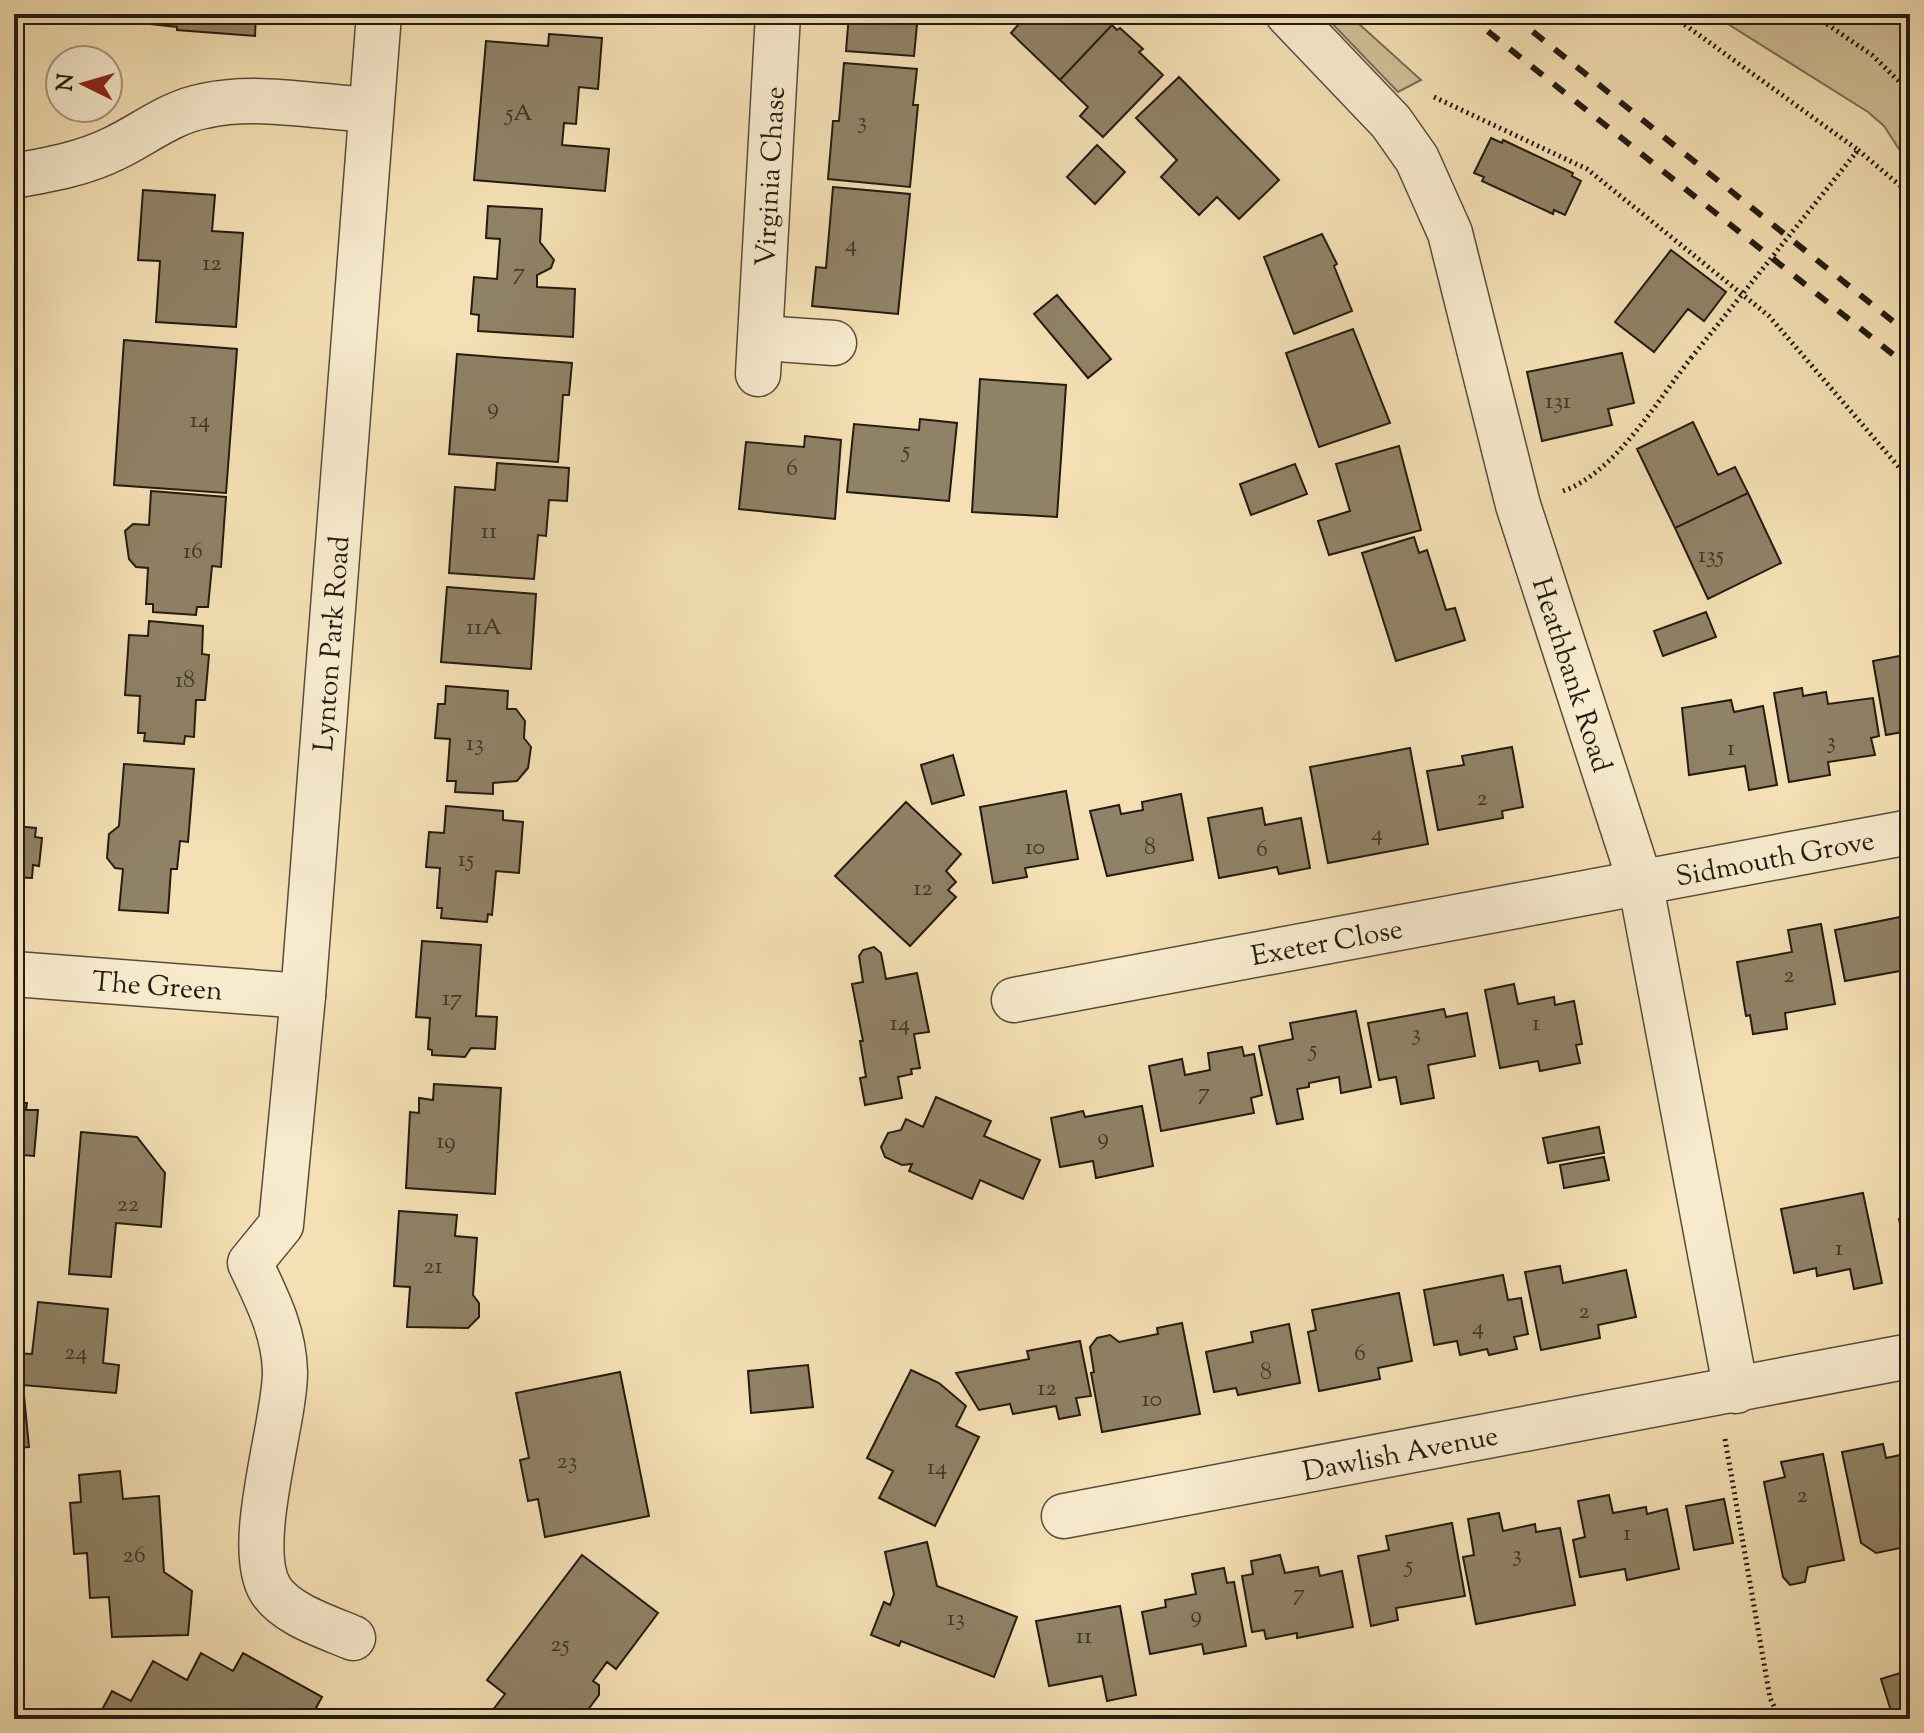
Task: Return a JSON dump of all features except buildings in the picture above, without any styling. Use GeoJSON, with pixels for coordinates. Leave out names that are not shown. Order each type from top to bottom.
{"type":"FeatureCollection","features":[{"type":"Feature","properties":{"kind":"street","name":"Lynton Park Road"},"geometry":{"type":"LineString","coordinates":[[353,1638],[302,1615],[271,1591],[261,1564],[271,1454],[285,1374],[280,1326],[250,1263],[281,1225],[303,996],[379,14]]}},
{"type":"Feature","properties":{"kind":"street","name":"Virginia Chase"},"geometry":{"type":"LineString","coordinates":[[778,14],[760,356],[834,343]]}},
{"type":"Feature","properties":{"kind":"street","name":"Heathbank Road"},"geometry":{"type":"LineString","coordinates":[[1288,14],[1391,122],[1435,193],[1450,233],[1518,505],[1640,881],[1726,1392]]}},
{"type":"Feature","properties":{"kind":"street"},"geometry":{"type":"LineString","coordinates":[[14,176],[60,168],[114,149],[157,124],[203,106],[250,102],[370,110]]}},
{"type":"Feature","properties":{"kind":"street","name":"Sidmouth Grove"},"geometry":{"type":"LineString","coordinates":[[1640,881],[1910,832]]}},
{"type":"Feature","properties":{"kind":"street","name":"Exeter Close"},"geometry":{"type":"LineString","coordinates":[[1014,1000],[1640,881]]}},
{"type":"Feature","properties":{"kind":"street","name":"The Green"},"geometry":{"type":"LineString","coordinates":[[14,974],[303,996]]}},
{"type":"Feature","properties":{"kind":"street","name":"Dawlish Avenue"},"geometry":{"type":"LineString","coordinates":[[1064,1516],[1910,1356]]}},
{"type":"Feature","properties":{"kind":"path"},"geometry":{"type":"LineString","coordinates":[[1670,14],[1910,194]]}},
{"type":"Feature","properties":{"kind":"path"},"geometry":{"type":"LineString","coordinates":[[1812,14],[1872,55],[1910,92]]}},
{"type":"Feature","properties":{"kind":"path"},"geometry":{"type":"LineString","coordinates":[[1429,95],[1587,169],[1769,316],[1910,480]]}},
{"type":"Feature","properties":{"kind":"path"},"geometry":{"type":"LineString","coordinates":[[1556,493],[1580,485],[1602,469],[1856,153]]}},
{"type":"Feature","properties":{"kind":"path"},"geometry":{"type":"LineString","coordinates":[[1726,1392],[1770,1698],[1780,1719]]}},
{"type":"Feature","properties":{"kind":"shaded area"},"geometry":{"type":"Polygon","coordinates":[[[1323,14],[1348,14],[1421,80],[1398,92],[1323,14]]]}},
{"type":"Feature","properties":{"kind":"shaded area"},"geometry":{"type":"Polygon","coordinates":[[[1712,14],[1910,14],[1910,166],[1884,126],[1868,112],[1712,14]]]}},
{"type":"Feature","properties":{"kind":"railway"},"geometry":{"type":"LineString","coordinates":[[1466,14],[1910,368]]}},
{"type":"Feature","properties":{"kind":"railway"},"geometry":{"type":"LineString","coordinates":[[1511,14],[1910,335]]}}]}
